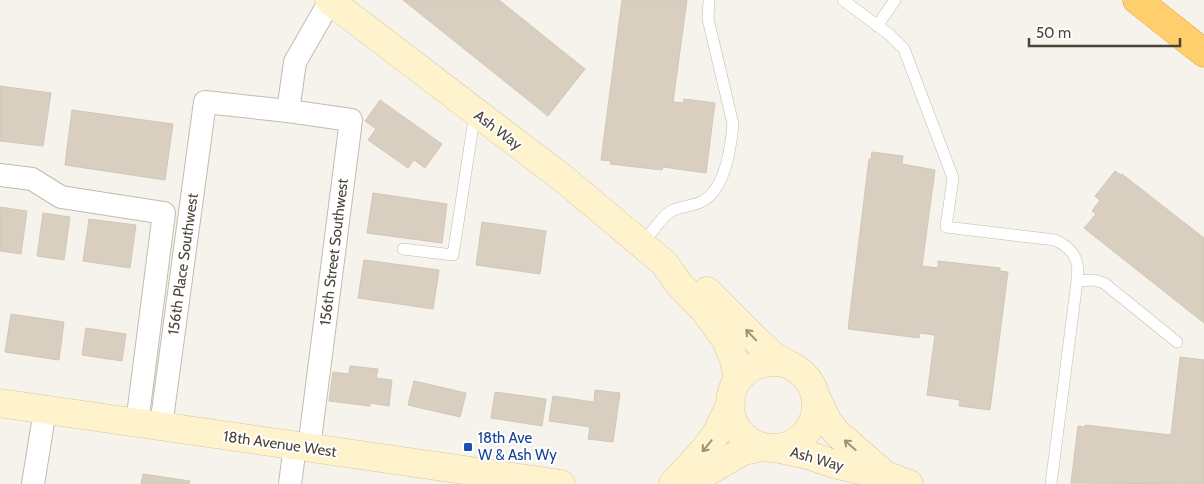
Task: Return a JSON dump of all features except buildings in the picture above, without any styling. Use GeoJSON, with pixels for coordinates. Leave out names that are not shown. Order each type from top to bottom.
{"type":"FeatureCollection","features":[{"type":"Feature","properties":{"kind":"highway"},"geometry":{"type":"LineString","coordinates":[[1137,0],[1204,53]]}},
{"type":"Feature","properties":{"kind":"street","name":"Ash Way"},"geometry":{"type":"LineString","coordinates":[[330,0],[475,113],[565,180],[664,263],[686,273],[710,293],[771,354],[789,366]]}},
{"type":"Feature","properties":{"kind":"street"},"geometry":{"type":"LineString","coordinates":[[288,111],[294,62],[330,0]]}},
{"type":"Feature","properties":{"kind":"street","name":"156th Place Southwest"},"geometry":{"type":"LineString","coordinates":[[149,424],[205,102],[288,111]]}},
{"type":"Feature","properties":{"kind":"street","name":"156th Street Southwest"},"geometry":{"type":"LineString","coordinates":[[288,111],[351,120],[302,447]]}},
{"type":"Feature","properties":{"kind":"street"},"geometry":{"type":"LineString","coordinates":[[0,175],[32,179],[61,197],[164,212],[149,424]]}},
{"type":"Feature","properties":{"kind":"street","name":"Ash Way"},"geometry":{"type":"LineString","coordinates":[[664,263],[679,284],[704,310],[726,340],[734,360],[734,391]]}},
{"type":"Feature","properties":{"kind":"street"},"geometry":{"type":"LineString","coordinates":[[775,362],[801,372],[809,382],[815,395],[816,410],[808,433],[800,440],[789,445],[744,451],[695,479],[673,484],[716,434],[734,391],[748,370],[760,364],[775,362]]}},
{"type":"Feature","properties":{"kind":"street"},"geometry":{"type":"LineString","coordinates":[[734,391],[732,418],[739,431],[750,440],[770,447]]}},
{"type":"Feature","properties":{"kind":"street","name":"Ash Way"},"geometry":{"type":"LineString","coordinates":[[815,395],[828,422],[837,433],[898,480]]}},
{"type":"Feature","properties":{"kind":"street","name":"18th Avenue West"},"geometry":{"type":"LineString","coordinates":[[0,403],[561,484]]}},
{"type":"Feature","properties":{"kind":"street"},"geometry":{"type":"LineString","coordinates":[[33,484],[45,410]]}},
{"type":"Feature","properties":{"kind":"street"},"geometry":{"type":"LineString","coordinates":[[290,484],[302,447]]}},
{"type":"Feature","properties":{"kind":"street","name":"Ash Way"},"geometry":{"type":"LineString","coordinates":[[770,447],[808,455],[834,464],[898,480]]}},
{"type":"Feature","properties":{"kind":"lane"},"geometry":{"type":"LineString","coordinates":[[642,245],[673,210],[705,200],[722,178],[733,124],[708,19],[710,0]]}},
{"type":"Feature","properties":{"kind":"lane"},"geometry":{"type":"LineString","coordinates":[[843,0],[904,49],[953,178],[946,227],[1055,240],[1069,247],[1077,262],[1077,281],[1051,484]]}},
{"type":"Feature","properties":{"kind":"lane"},"geometry":{"type":"LineString","coordinates":[[877,26],[895,0]]}},
{"type":"Feature","properties":{"kind":"lane"},"geometry":{"type":"LineString","coordinates":[[403,249],[453,255],[475,113]]}},
{"type":"Feature","properties":{"kind":"lane"},"geometry":{"type":"LineString","coordinates":[[1077,281],[1094,280],[1104,283],[1177,342]]}},
{"type":"Feature","properties":{"kind":"place","name":"18th Ave W & Ash Wy"},"geometry":{"type":"Point","coordinates":[468,447]}}]}
